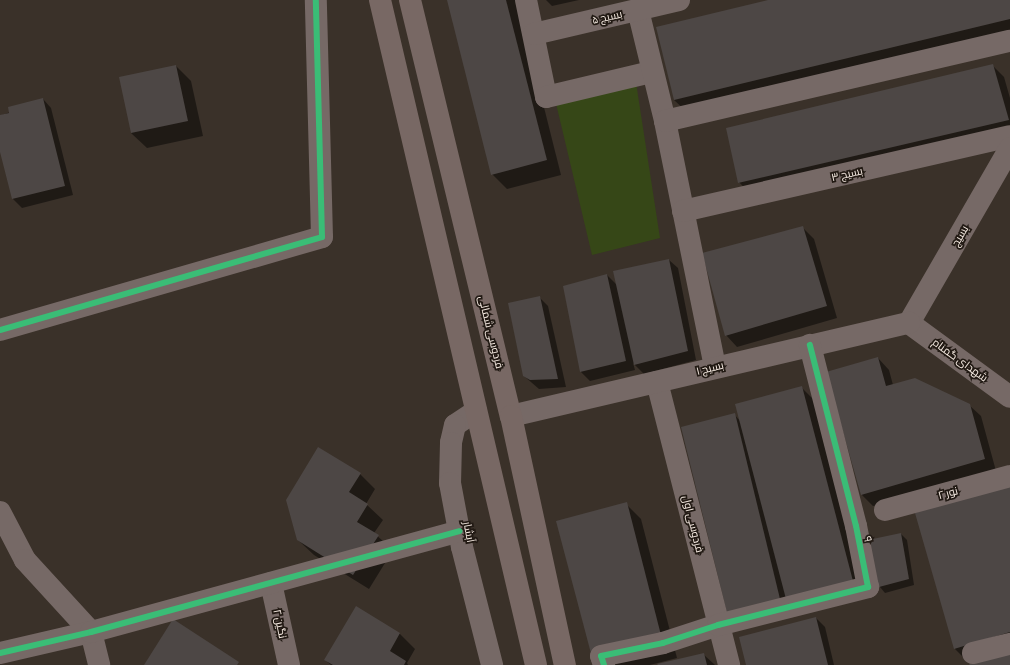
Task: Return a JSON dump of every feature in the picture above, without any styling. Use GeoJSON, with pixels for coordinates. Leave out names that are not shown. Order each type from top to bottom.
{"type":"FeatureCollection","features":[{"type":"Feature","properties":{"kind":"main road"},"geometry":{"type":"LineString","coordinates":[[380,0],[536,665]]}},
{"type":"Feature","properties":{"kind":"main road","name":"فردوسی شمالی"},"geometry":{"type":"LineString","coordinates":[[410,0],[511,416],[566,665]]}},
{"type":"Feature","properties":{"kind":"street"},"geometry":{"type":"LineString","coordinates":[[0,330],[322,237],[316,0]]}},
{"type":"Feature","properties":{"kind":"street"},"geometry":{"type":"LineString","coordinates":[[526,0],[546,97],[651,72]]}},
{"type":"Feature","properties":{"kind":"street","name":"بسیج ۵"},"geometry":{"type":"LineString","coordinates":[[534,34],[678,0]]}},
{"type":"Feature","properties":{"kind":"street"},"geometry":{"type":"LineString","coordinates":[[638,10],[651,72],[665,121],[715,367]]}},
{"type":"Feature","properties":{"kind":"street"},"geometry":{"type":"LineString","coordinates":[[665,121],[1010,41]]}},
{"type":"Feature","properties":{"kind":"street","name":"بسیج ۳"},"geometry":{"type":"LineString","coordinates":[[683,211],[1010,136]]}},
{"type":"Feature","properties":{"kind":"street","name":"بسیج"},"geometry":{"type":"LineString","coordinates":[[909,323],[1010,148]]}},
{"type":"Feature","properties":{"kind":"street","name":"بسیج ۱"},"geometry":{"type":"LineString","coordinates":[[511,416],[715,367],[909,323]]}},
{"type":"Feature","properties":{"kind":"street","name":"شهدای گمنام"},"geometry":{"type":"LineString","coordinates":[[909,323],[1010,397]]}},
{"type":"Feature","properties":{"kind":"street","name":"۹"},"geometry":{"type":"LineString","coordinates":[[718,625],[868,587],[856,526],[810,345]]}},
{"type":"Feature","properties":{"kind":"street","name":"فردوسی اول"},"geometry":{"type":"LineString","coordinates":[[657,382],[729,665]]}},
{"type":"Feature","properties":{"kind":"street","name":"آبشار"},"geometry":{"type":"LineString","coordinates":[[476,411],[455,425],[451,443],[450,483],[459,531],[492,665]]}},
{"type":"Feature","properties":{"kind":"street","name":"نور ۲"},"geometry":{"type":"LineString","coordinates":[[885,510],[1010,476]]}},
{"type":"Feature","properties":{"kind":"street"},"geometry":{"type":"LineString","coordinates":[[0,512],[25,560],[91,632],[99,665]]}},
{"type":"Feature","properties":{"kind":"street"},"geometry":{"type":"LineString","coordinates":[[0,653],[91,632],[459,531]]}},
{"type":"Feature","properties":{"kind":"street","name":"نگین ۲"},"geometry":{"type":"LineString","coordinates":[[271,583],[289,665]]}},
{"type":"Feature","properties":{"kind":"street"},"geometry":{"type":"LineString","coordinates":[[604,665],[601,656],[663,643],[718,625]]}},
{"type":"Feature","properties":{"kind":"street"},"geometry":{"type":"LineString","coordinates":[[973,653],[1010,644]]}},
{"type":"Feature","properties":{"kind":"green space"},"geometry":{"type":"Polygon","coordinates":[[[635,76],[660,238],[592,255],[554,95],[635,76]]]}},
{"type":"Feature","properties":{"kind":"building"},"geometry":{"type":"Polygon","coordinates":[[[447,0],[506,0],[547,160],[491,175],[447,0]]]}},
{"type":"Feature","properties":{"kind":"building"},"geometry":{"type":"Polygon","coordinates":[[[768,0],[1010,0],[1010,19],[674,100],[656,27],[768,0]]]}},
{"type":"Feature","properties":{"kind":"building"},"geometry":{"type":"Polygon","coordinates":[[[993,64],[1009,120],[738,183],[726,128],[993,64]]]}},
{"type":"Feature","properties":{"kind":"building"},"geometry":{"type":"Polygon","coordinates":[[[176,65],[188,121],[131,133],[119,77],[176,65]]]}},
{"type":"Feature","properties":{"kind":"building"},"geometry":{"type":"Polygon","coordinates":[[[43,98],[65,186],[12,199],[0,152],[0,115],[9,113],[8,107],[43,98]]]}},
{"type":"Feature","properties":{"kind":"building"},"geometry":{"type":"Polygon","coordinates":[[[803,226],[827,306],[725,336],[702,253],[803,226]]]}},
{"type":"Feature","properties":{"kind":"building"},"geometry":{"type":"Polygon","coordinates":[[[669,259],[688,351],[634,365],[613,271],[669,259]]]}},
{"type":"Feature","properties":{"kind":"building"},"geometry":{"type":"Polygon","coordinates":[[[607,274],[626,361],[580,372],[563,286],[607,274]]]}},
{"type":"Feature","properties":{"kind":"building"},"geometry":{"type":"Polygon","coordinates":[[[540,296],[558,379],[530,380],[523,376],[508,303],[540,296]]]}},
{"type":"Feature","properties":{"kind":"building"},"geometry":{"type":"Polygon","coordinates":[[[878,357],[886,386],[915,378],[970,404],[985,459],[861,495],[826,372],[878,357]]]}},
{"type":"Feature","properties":{"kind":"building"},"geometry":{"type":"Polygon","coordinates":[[[802,386],[853,581],[786,599],[735,404],[802,386]]]}},
{"type":"Feature","properties":{"kind":"building"},"geometry":{"type":"Polygon","coordinates":[[[735,413],[780,599],[727,613],[681,427],[735,413]]]}},
{"type":"Feature","properties":{"kind":"building"},"geometry":{"type":"Polygon","coordinates":[[[318,447],[361,473],[349,492],[368,504],[357,522],[379,535],[353,575],[297,540],[286,500],[318,447]]]}},
{"type":"Feature","properties":{"kind":"building"},"geometry":{"type":"Polygon","coordinates":[[[1010,479],[1010,632],[954,649],[915,513],[1010,479]]]}},
{"type":"Feature","properties":{"kind":"building"},"geometry":{"type":"Polygon","coordinates":[[[627,502],[663,643],[593,661],[556,521],[627,502]]]}},
{"type":"Feature","properties":{"kind":"building"},"geometry":{"type":"Polygon","coordinates":[[[901,533],[909,579],[879,587],[868,540],[901,533]]]}},
{"type":"Feature","properties":{"kind":"building"},"geometry":{"type":"Polygon","coordinates":[[[356,606],[400,633],[390,651],[406,661],[404,665],[333,665],[324,660],[356,606]]]}},
{"type":"Feature","properties":{"kind":"building"},"geometry":{"type":"Polygon","coordinates":[[[816,617],[828,665],[746,665],[739,637],[816,617]]]}},
{"type":"Feature","properties":{"kind":"building"},"geometry":{"type":"Polygon","coordinates":[[[173,619],[239,662],[237,665],[144,665],[173,619]]]}},
{"type":"Feature","properties":{"kind":"building"},"geometry":{"type":"Polygon","coordinates":[[[704,653],[707,665],[657,664],[704,653]]]}},
{"type":"Feature","properties":{"kind":"building"},"geometry":{"type":"Polygon","coordinates":[[[1010,654],[1010,665],[969,664],[1010,654]]]}},
{"type":"Feature","properties":{"kind":"cycle path"},"geometry":{"type":"LineString","coordinates":[[0,330],[322,237],[316,0]]}},
{"type":"Feature","properties":{"kind":"cycle path"},"geometry":{"type":"LineString","coordinates":[[604,665],[601,656],[663,643],[718,625],[868,587],[856,526],[810,345]]}},
{"type":"Feature","properties":{"kind":"cycle path"},"geometry":{"type":"LineString","coordinates":[[0,653],[91,632],[459,531]]}}]}
